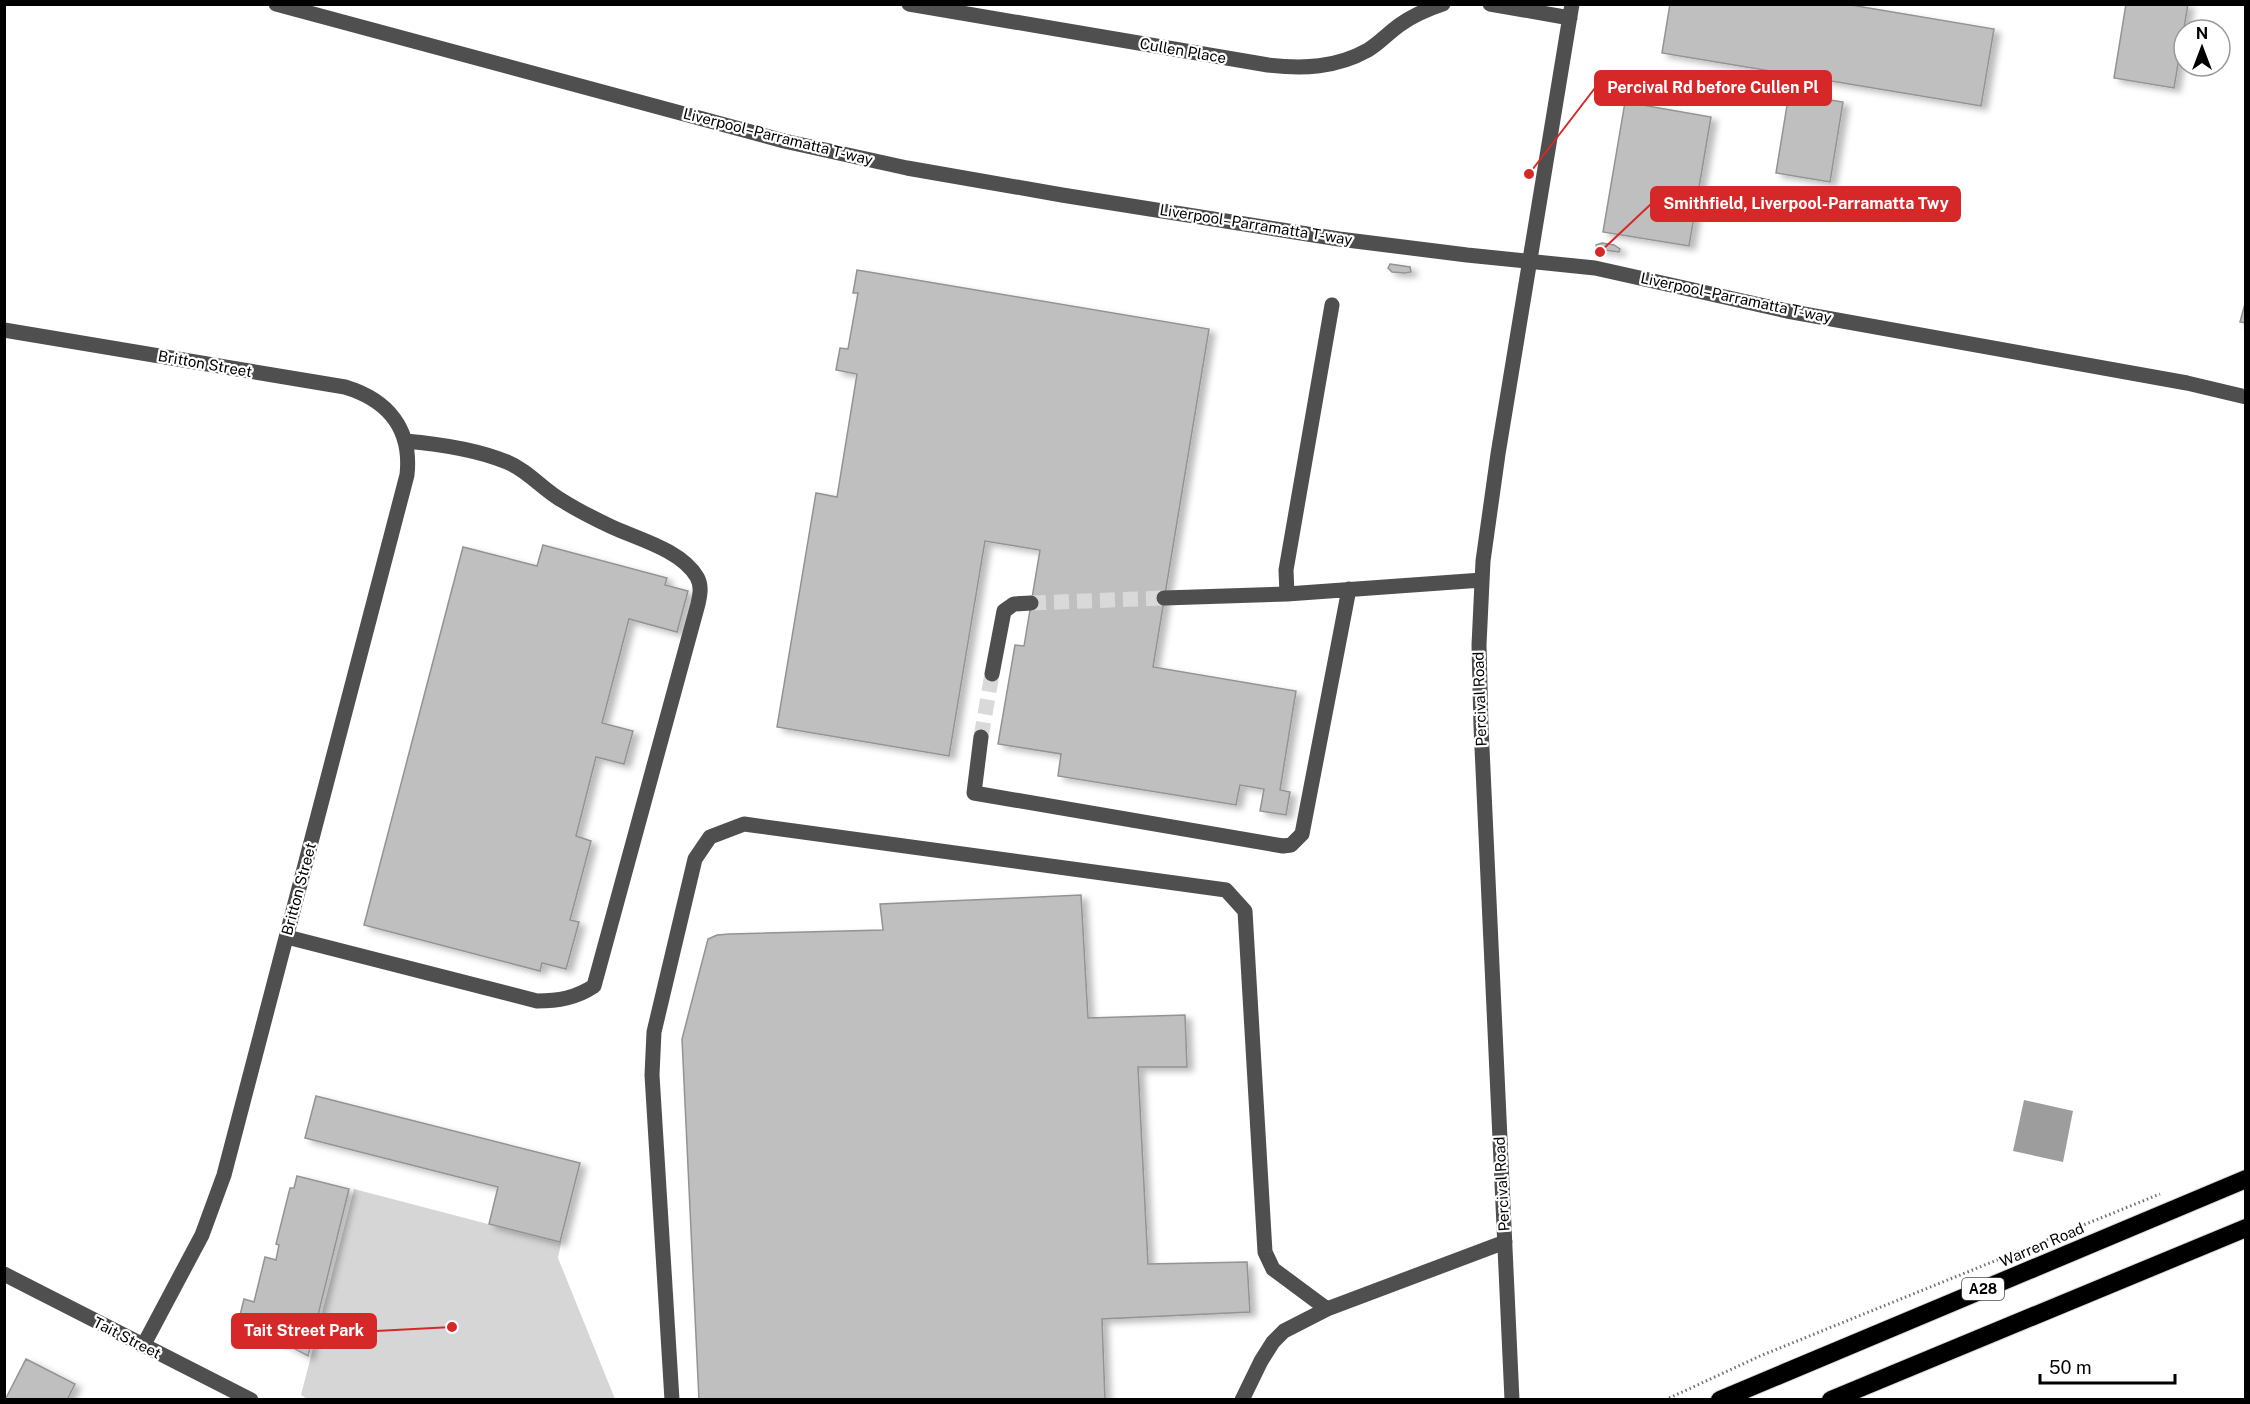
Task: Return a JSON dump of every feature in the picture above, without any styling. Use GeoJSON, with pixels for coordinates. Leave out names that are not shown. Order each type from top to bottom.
{"type":"FeatureCollection","features":[{"type":"Feature","properties":{"kind":"highway","name":"Warren Road"},"geometry":{"type":"LineString","coordinates":[[1720,1400],[2246,1179]]}},
{"type":"Feature","properties":{"kind":"highway"},"geometry":{"type":"LineString","coordinates":[[1831,1400],[2246,1228]]}},
{"type":"Feature","properties":{"kind":"street","name":"Liverpool–Parramatta T-way"},"geometry":{"type":"LineString","coordinates":[[276,4],[784,141],[907,168],[1339,239],[1595,268],[1803,314],[2176,381],[2246,397]]}},
{"type":"Feature","properties":{"kind":"street","name":"Cullen Place"},"geometry":{"type":"LineString","coordinates":[[909,4],[1293,68],[1332,64],[1352,58],[1369,49],[1415,15],[1443,4]]}},
{"type":"Feature","properties":{"kind":"street"},"geometry":{"type":"LineString","coordinates":[[1490,4],[1571,11]]}},
{"type":"Feature","properties":{"kind":"street","name":"Percival Road"},"geometry":{"type":"LineString","coordinates":[[1512,1400],[1479,645],[1482,580],[1498,454],[1571,11]]}},
{"type":"Feature","properties":{"kind":"street"},"geometry":{"type":"LineString","coordinates":[[1287,594],[1286,570],[1332,305]]}},
{"type":"Feature","properties":{"kind":"street","name":"Britton Street"},"geometry":{"type":"LineString","coordinates":[[4,330],[345,387],[363,393],[399,418],[409,458],[407,475],[287,937],[215,1204],[202,1235],[143,1346]]}},
{"type":"Feature","properties":{"kind":"street"},"geometry":{"type":"LineString","coordinates":[[287,937],[537,1001],[568,998],[584,993],[594,986],[698,604],[700,594],[698,579],[684,564],[664,549],[613,527],[561,500],[519,468],[487,455],[456,447],[405,441]]}},
{"type":"Feature","properties":{"kind":"street"},"geometry":{"type":"LineString","coordinates":[[1164,598],[1287,594],[1482,580]]}},
{"type":"Feature","properties":{"kind":"street"},"geometry":{"type":"LineString","coordinates":[[981,737],[974,793],[1283,846],[1291,845],[1302,834],[1349,589]]}},
{"type":"Feature","properties":{"kind":"street"},"geometry":{"type":"LineString","coordinates":[[992,674],[1004,611],[1014,604],[1031,603]]}},
{"type":"Feature","properties":{"kind":"street"},"geometry":{"type":"LineString","coordinates":[[672,1400],[652,1075],[654,1032],[696,859],[710,837],[744,824],[1226,890],[1245,911],[1265,1252],[1273,1269],[1327,1309]]}},
{"type":"Feature","properties":{"kind":"street"},"geometry":{"type":"LineString","coordinates":[[1242,1400],[1273,1342],[1284,1331],[1327,1309],[1505,1242]]}},
{"type":"Feature","properties":{"kind":"street","name":"Tait Street"},"geometry":{"type":"LineString","coordinates":[[4,1275],[250,1400]]}},
{"type":"Feature","properties":{"kind":"path"},"geometry":{"type":"LineString","coordinates":[[1665,1400],[1771,1352],[2160,1194]]}},
{"type":"Feature","properties":{"kind":"shaded area"},"geometry":{"type":"Polygon","coordinates":[[[2024,1100],[2073,1111],[2063,1162],[2013,1151],[2024,1100]]]}},
{"type":"Feature","properties":{"kind":"shaded area"},"geometry":{"type":"Polygon","coordinates":[[[354,1189],[561,1243],[558,1258],[615,1399],[309,1400],[301,1395],[354,1189]]]}},
{"type":"Feature","properties":{"kind":"building"},"geometry":{"type":"Polygon","coordinates":[[[1670,4],[1845,4],[1994,29],[1981,106],[1662,53],[1670,4]]]}},
{"type":"Feature","properties":{"kind":"building"},"geometry":{"type":"Polygon","coordinates":[[[2126,4],[2188,4],[2186,18],[2172,18],[2172,78],[2176,78],[2174,88],[2114,78],[2126,4]]]}},
{"type":"Feature","properties":{"kind":"building"},"geometry":{"type":"Polygon","coordinates":[[[1789,93],[1843,102],[1830,182],[1776,173],[1789,93]]]}},
{"type":"Feature","properties":{"kind":"building"},"geometry":{"type":"Polygon","coordinates":[[[1625,102],[1711,117],[1689,246],[1603,232],[1625,102]]]}},
{"type":"Feature","properties":{"kind":"building"},"geometry":{"type":"Polygon","coordinates":[[[1602,243],[1614,245],[1620,249],[1619,252],[1597,249],[1596,245],[1602,243]]]}},
{"type":"Feature","properties":{"kind":"building"},"geometry":{"type":"Polygon","coordinates":[[[1390,264],[1410,267],[1411,272],[1392,272],[1388,268],[1390,264]]]}},
{"type":"Feature","properties":{"kind":"building"},"geometry":{"type":"Polygon","coordinates":[[[857,270],[1209,329],[1153,667],[1296,691],[1280,790],[1290,792],[1286,815],[1260,811],[1264,789],[1240,785],[1236,805],[1058,776],[1061,754],[998,744],[1015,645],[1024,646],[1040,550],[985,541],[949,756],[777,727],[816,493],[837,497],[857,374],[836,370],[840,348],[848,349],[858,293],[853,293],[857,270]]]}},
{"type":"Feature","properties":{"kind":"building"},"geometry":{"type":"Polygon","coordinates":[[[2246,300],[2246,323],[2240,322],[2246,300]]]}},
{"type":"Feature","properties":{"kind":"building"},"geometry":{"type":"Polygon","coordinates":[[[543,545],[667,578],[665,585],[688,591],[677,632],[629,619],[602,723],[633,731],[624,764],[596,757],[576,836],[591,841],[570,920],[579,922],[566,969],[542,963],[540,971],[364,925],[463,547],[537,566],[543,545]]]}},
{"type":"Feature","properties":{"kind":"building"},"geometry":{"type":"Polygon","coordinates":[[[1081,895],[1088,1018],[1185,1015],[1187,1067],[1138,1067],[1148,1264],[1247,1262],[1250,1312],[1102,1319],[1105,1400],[699,1400],[682,1039],[708,939],[717,935],[730,934],[883,930],[880,904],[1081,895]]]}},
{"type":"Feature","properties":{"kind":"building"},"geometry":{"type":"Polygon","coordinates":[[[316,1096],[580,1163],[560,1242],[489,1224],[498,1187],[305,1138],[316,1096]]]}},
{"type":"Feature","properties":{"kind":"building"},"geometry":{"type":"Polygon","coordinates":[[[297,1176],[349,1189],[308,1356],[239,1319],[244,1299],[254,1302],[265,1257],[276,1260],[279,1245],[276,1244],[290,1188],[294,1188],[297,1176]]]}},
{"type":"Feature","properties":{"kind":"building"},"geometry":{"type":"Polygon","coordinates":[[[26,1359],[75,1384],[67,1400],[5,1400],[26,1359]]]}},
{"type":"Feature","properties":{"kind":"tunnel"},"geometry":{"type":"LineString","coordinates":[[1031,603],[1164,598]]}},
{"type":"Feature","properties":{"kind":"tunnel"},"geometry":{"type":"LineString","coordinates":[[981,737],[992,674]]}},
{"type":"Feature","properties":{"kind":"place","name":"Percival Rd before Cullen Pl"},"geometry":{"type":"Point","coordinates":[1529,174]}},
{"type":"Feature","properties":{"kind":"place","name":"Smithfield, Liverpool-Parramatta Twy"},"geometry":{"type":"Point","coordinates":[1600,252]}},
{"type":"Feature","properties":{"kind":"place","name":"Tait Street Park"},"geometry":{"type":"Point","coordinates":[452,1327]}}]}
